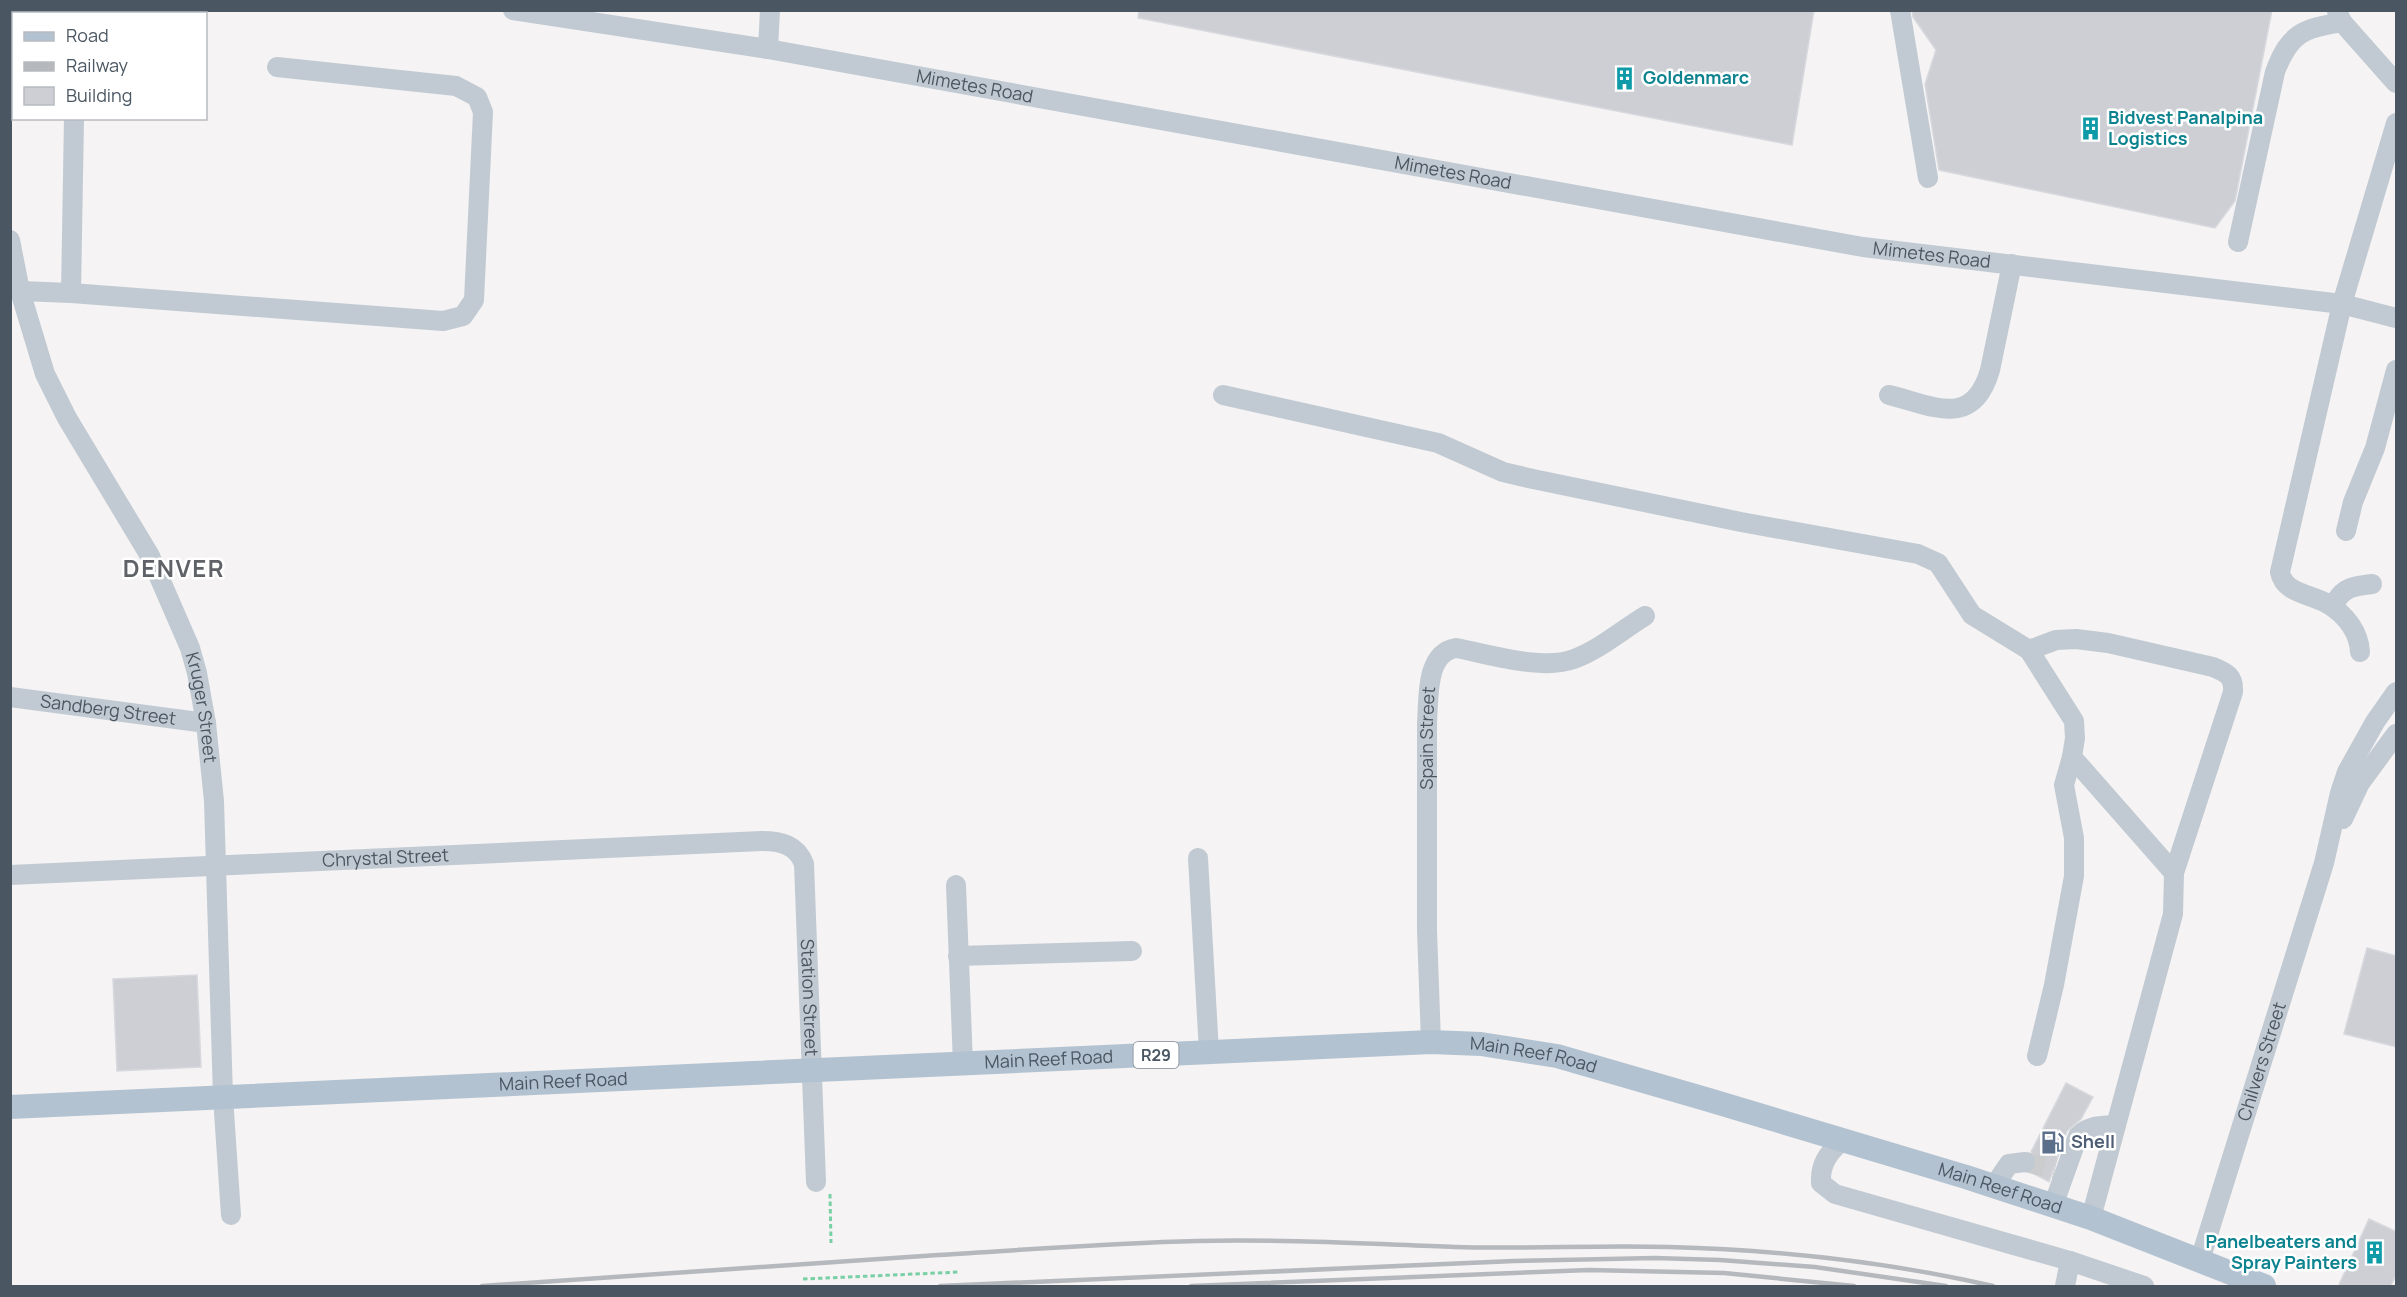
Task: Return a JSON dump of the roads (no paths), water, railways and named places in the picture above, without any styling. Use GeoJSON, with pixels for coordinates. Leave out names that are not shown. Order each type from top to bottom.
{"type":"FeatureCollection","features":[{"type":"Feature","properties":{"kind":"main road","name":"Main Reef Road"},"geometry":{"type":"LineString","coordinates":[[10,1107],[1431,1042],[1481,1044],[1557,1056],[1994,1186],[2091,1218],[2264,1287]]}},
{"type":"Feature","properties":{"kind":"street","name":"Mimetes Road"},"geometry":{"type":"LineString","coordinates":[[513,10],[768,49],[1863,246],[2342,304],[2397,318]]}},
{"type":"Feature","properties":{"kind":"street"},"geometry":{"type":"LineString","coordinates":[[768,49],[770,10]]}},
{"type":"Feature","properties":{"kind":"street"},"geometry":{"type":"LineString","coordinates":[[1900,10],[1928,178]]}},
{"type":"Feature","properties":{"kind":"street"},"geometry":{"type":"LineString","coordinates":[[2238,242],[2275,72],[2282,54],[2293,40],[2309,28],[2339,16],[2397,83]]}},
{"type":"Feature","properties":{"kind":"street"},"geometry":{"type":"LineString","coordinates":[[20,291],[443,321],[463,316],[474,300],[483,112],[477,97],[456,86],[277,67]]}},
{"type":"Feature","properties":{"kind":"street"},"geometry":{"type":"LineString","coordinates":[[71,293],[74,120]]}},
{"type":"Feature","properties":{"kind":"street"},"geometry":{"type":"LineString","coordinates":[[2360,652],[2356,631],[2328,604],[2299,593],[2286,584],[2281,579],[2280,572],[2342,304],[2397,123]]}},
{"type":"Feature","properties":{"kind":"street","name":"Kruger Street"},"geometry":{"type":"LineString","coordinates":[[10,240],[20,291],[45,374],[67,418],[150,556],[190,648],[206,723],[214,801],[223,1097],[231,1215]]}},
{"type":"Feature","properties":{"kind":"street"},"geometry":{"type":"LineString","coordinates":[[1889,395],[1953,410],[1969,405],[1978,398],[1986,385],[1990,370],[2012,264]]}},
{"type":"Feature","properties":{"kind":"street"},"geometry":{"type":"LineString","coordinates":[[2346,531],[2353,502],[2375,448],[2397,370]]}},
{"type":"Feature","properties":{"kind":"street"},"geometry":{"type":"LineString","coordinates":[[1223,395],[1438,443],[1503,472],[1730,520],[1926,556],[1938,563],[1972,615],[2029,650],[2074,722],[2075,738],[2072,757],[2064,785],[2074,838],[2074,876],[2054,985],[2037,1056]]}},
{"type":"Feature","properties":{"kind":"street"},"geometry":{"type":"LineString","coordinates":[[2328,604],[2336,601],[2340,593],[2352,586],[2372,584]]}},
{"type":"Feature","properties":{"kind":"street","name":"Spain Street"},"geometry":{"type":"LineString","coordinates":[[1431,1042],[1427,931],[1427,722],[1429,696],[1437,658],[1444,652],[1456,648],[1542,663],[1560,662],[1574,659],[1645,616]]}},
{"type":"Feature","properties":{"kind":"street"},"geometry":{"type":"LineString","coordinates":[[2029,650],[2066,639],[2108,643],[2213,667],[2229,674],[2232,678],[2233,692],[2174,873],[2173,914],[2091,1218]]}},
{"type":"Feature","properties":{"kind":"street","name":"Chilvers Street"},"geometry":{"type":"LineString","coordinates":[[2200,1260],[2324,863],[2347,772],[2375,722],[2397,692]]}},
{"type":"Feature","properties":{"kind":"street","name":"Sandberg Street"},"geometry":{"type":"LineString","coordinates":[[10,697],[206,723]]}},
{"type":"Feature","properties":{"kind":"street","name":"Chilvers Street"},"geometry":{"type":"LineString","coordinates":[[2324,863],[2360,783],[2397,734]]}},
{"type":"Feature","properties":{"kind":"street"},"geometry":{"type":"LineString","coordinates":[[2072,757],[2174,873]]}},
{"type":"Feature","properties":{"kind":"street","name":"Chrystal Street"},"geometry":{"type":"LineString","coordinates":[[10,875],[762,841]]}},
{"type":"Feature","properties":{"kind":"street","name":"Station Street"},"geometry":{"type":"LineString","coordinates":[[762,841],[783,843],[793,848],[800,855],[804,864],[816,1182]]}},
{"type":"Feature","properties":{"kind":"street"},"geometry":{"type":"LineString","coordinates":[[1198,858],[1209,1052]]}},
{"type":"Feature","properties":{"kind":"street"},"geometry":{"type":"LineString","coordinates":[[956,885],[963,1064]]}},
{"type":"Feature","properties":{"kind":"street"},"geometry":{"type":"LineString","coordinates":[[958,956],[1132,951]]}},
{"type":"Feature","properties":{"kind":"street"},"geometry":{"type":"LineString","coordinates":[[2053,1206],[2060,1170],[2080,1133],[2091,1128],[2116,1125]]}},
{"type":"Feature","properties":{"kind":"street"},"geometry":{"type":"LineString","coordinates":[[1842,1141],[1826,1157],[1820,1173],[1821,1183],[1835,1194],[2070,1261],[2144,1287]]}},
{"type":"Feature","properties":{"kind":"street"},"geometry":{"type":"LineString","coordinates":[[1994,1186],[2009,1164],[2025,1162]]}},
{"type":"Feature","properties":{"kind":"street"},"geometry":{"type":"LineString","coordinates":[[2065,1287],[2070,1261]]}},
{"type":"Feature","properties":{"kind":"tunnel"},"geometry":{"type":"LineString","coordinates":[[2025,1162],[2055,1169]]}},
{"type":"Feature","properties":{"kind":"railway"},"geometry":{"type":"LineString","coordinates":[[482,1286],[1067,1247],[1229,1241],[1482,1247],[1669,1247],[1751,1251],[1872,1263],[1993,1286]]}},
{"type":"Feature","properties":{"kind":"railway"},"geometry":{"type":"LineString","coordinates":[[940,1286],[1514,1261],[1655,1258],[1815,1267],[1946,1286]]}},
{"type":"Feature","properties":{"kind":"railway"},"geometry":{"type":"LineString","coordinates":[[1191,1286],[1589,1270],[1724,1273],[1854,1286]]}},
{"type":"Feature","properties":{"kind":"place","name":"Goldenmarc"},"geometry":{"type":"Point","coordinates":[1625,78]}},
{"type":"Feature","properties":{"kind":"place","name":"Bidvest Panalpina Logistics"},"geometry":{"type":"Point","coordinates":[2090,128]}},
{"type":"Feature","properties":{"kind":"place","name":"Shell"},"geometry":{"type":"Point","coordinates":[2053,1142]}},
{"type":"Feature","properties":{"kind":"place","name":"Panelbeaters and Spray Painters"},"geometry":{"type":"Point","coordinates":[2375,1252]}},
{"type":"Feature","properties":{"kind":"district","name":"DENVER"},"geometry":{"type":"Point","coordinates":[174,569]}}]}
